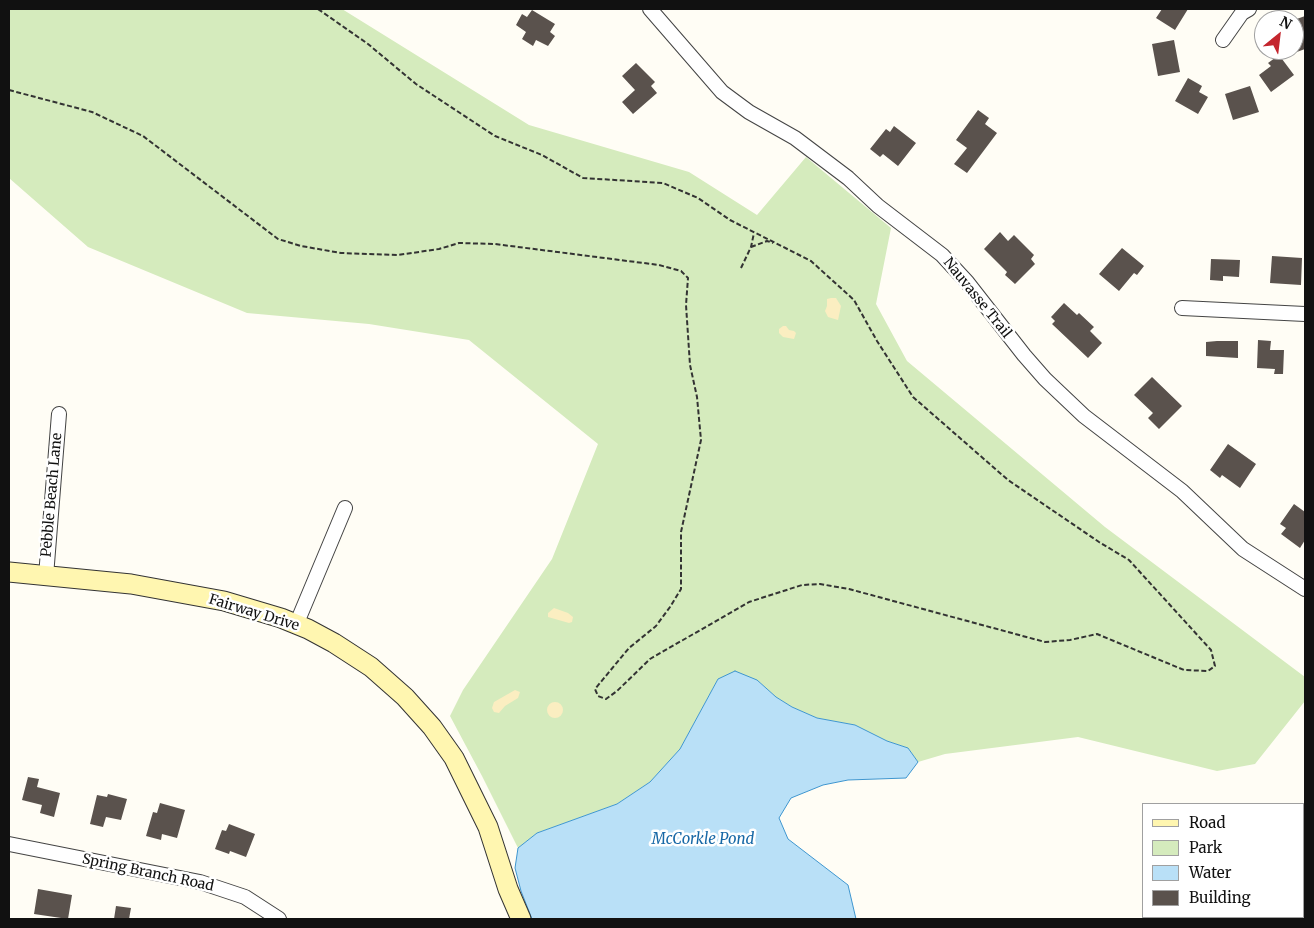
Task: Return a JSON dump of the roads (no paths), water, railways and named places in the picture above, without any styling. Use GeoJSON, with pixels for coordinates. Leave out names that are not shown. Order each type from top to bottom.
{"type":"FeatureCollection","features":[{"type":"Feature","properties":{"kind":"street","name":"Nauvasse Trail"},"geometry":{"type":"LineString","coordinates":[[650,9],[722,92],[750,112],[795,138],[848,178],[878,206],[942,255],[967,282],[1024,355],[1084,416],[1182,492],[1244,549],[1305,589]]}},
{"type":"Feature","properties":{"kind":"street"},"geometry":{"type":"LineString","coordinates":[[1223,40],[1242,13],[1248,9]]}},
{"type":"Feature","properties":{"kind":"street"},"geometry":{"type":"LineString","coordinates":[[1182,308],[1305,314]]}},
{"type":"Feature","properties":{"kind":"street","name":"Pebble Beach Lane"},"geometry":{"type":"LineString","coordinates":[[46,576],[59,414]]}},
{"type":"Feature","properties":{"kind":"street"},"geometry":{"type":"LineString","coordinates":[[296,625],[345,508]]}},
{"type":"Feature","properties":{"kind":"street","name":"Fairway Drive"},"geometry":{"type":"LineString","coordinates":[[9,572],[131,584],[224,601],[281,618],[308,629],[371,667],[405,697],[432,727],[454,758],[488,827],[508,889],[521,919]]}},
{"type":"Feature","properties":{"kind":"street","name":"Spring Branch Road"},"geometry":{"type":"LineString","coordinates":[[9,844],[200,882],[245,897],[280,919]]}},
{"type":"Feature","properties":{"kind":"water","name":"McCorkle Pond"},"geometry":{"type":"Polygon","coordinates":[[[735,671],[757,680],[776,697],[792,707],[817,718],[855,725],[887,741],[908,748],[918,762],[906,778],[848,780],[823,785],[791,798],[779,818],[788,839],[848,885],[856,919],[532,919],[521,891],[515,868],[518,848],[537,833],[617,804],[650,782],[680,749],[718,679],[735,671]]]}}]}
